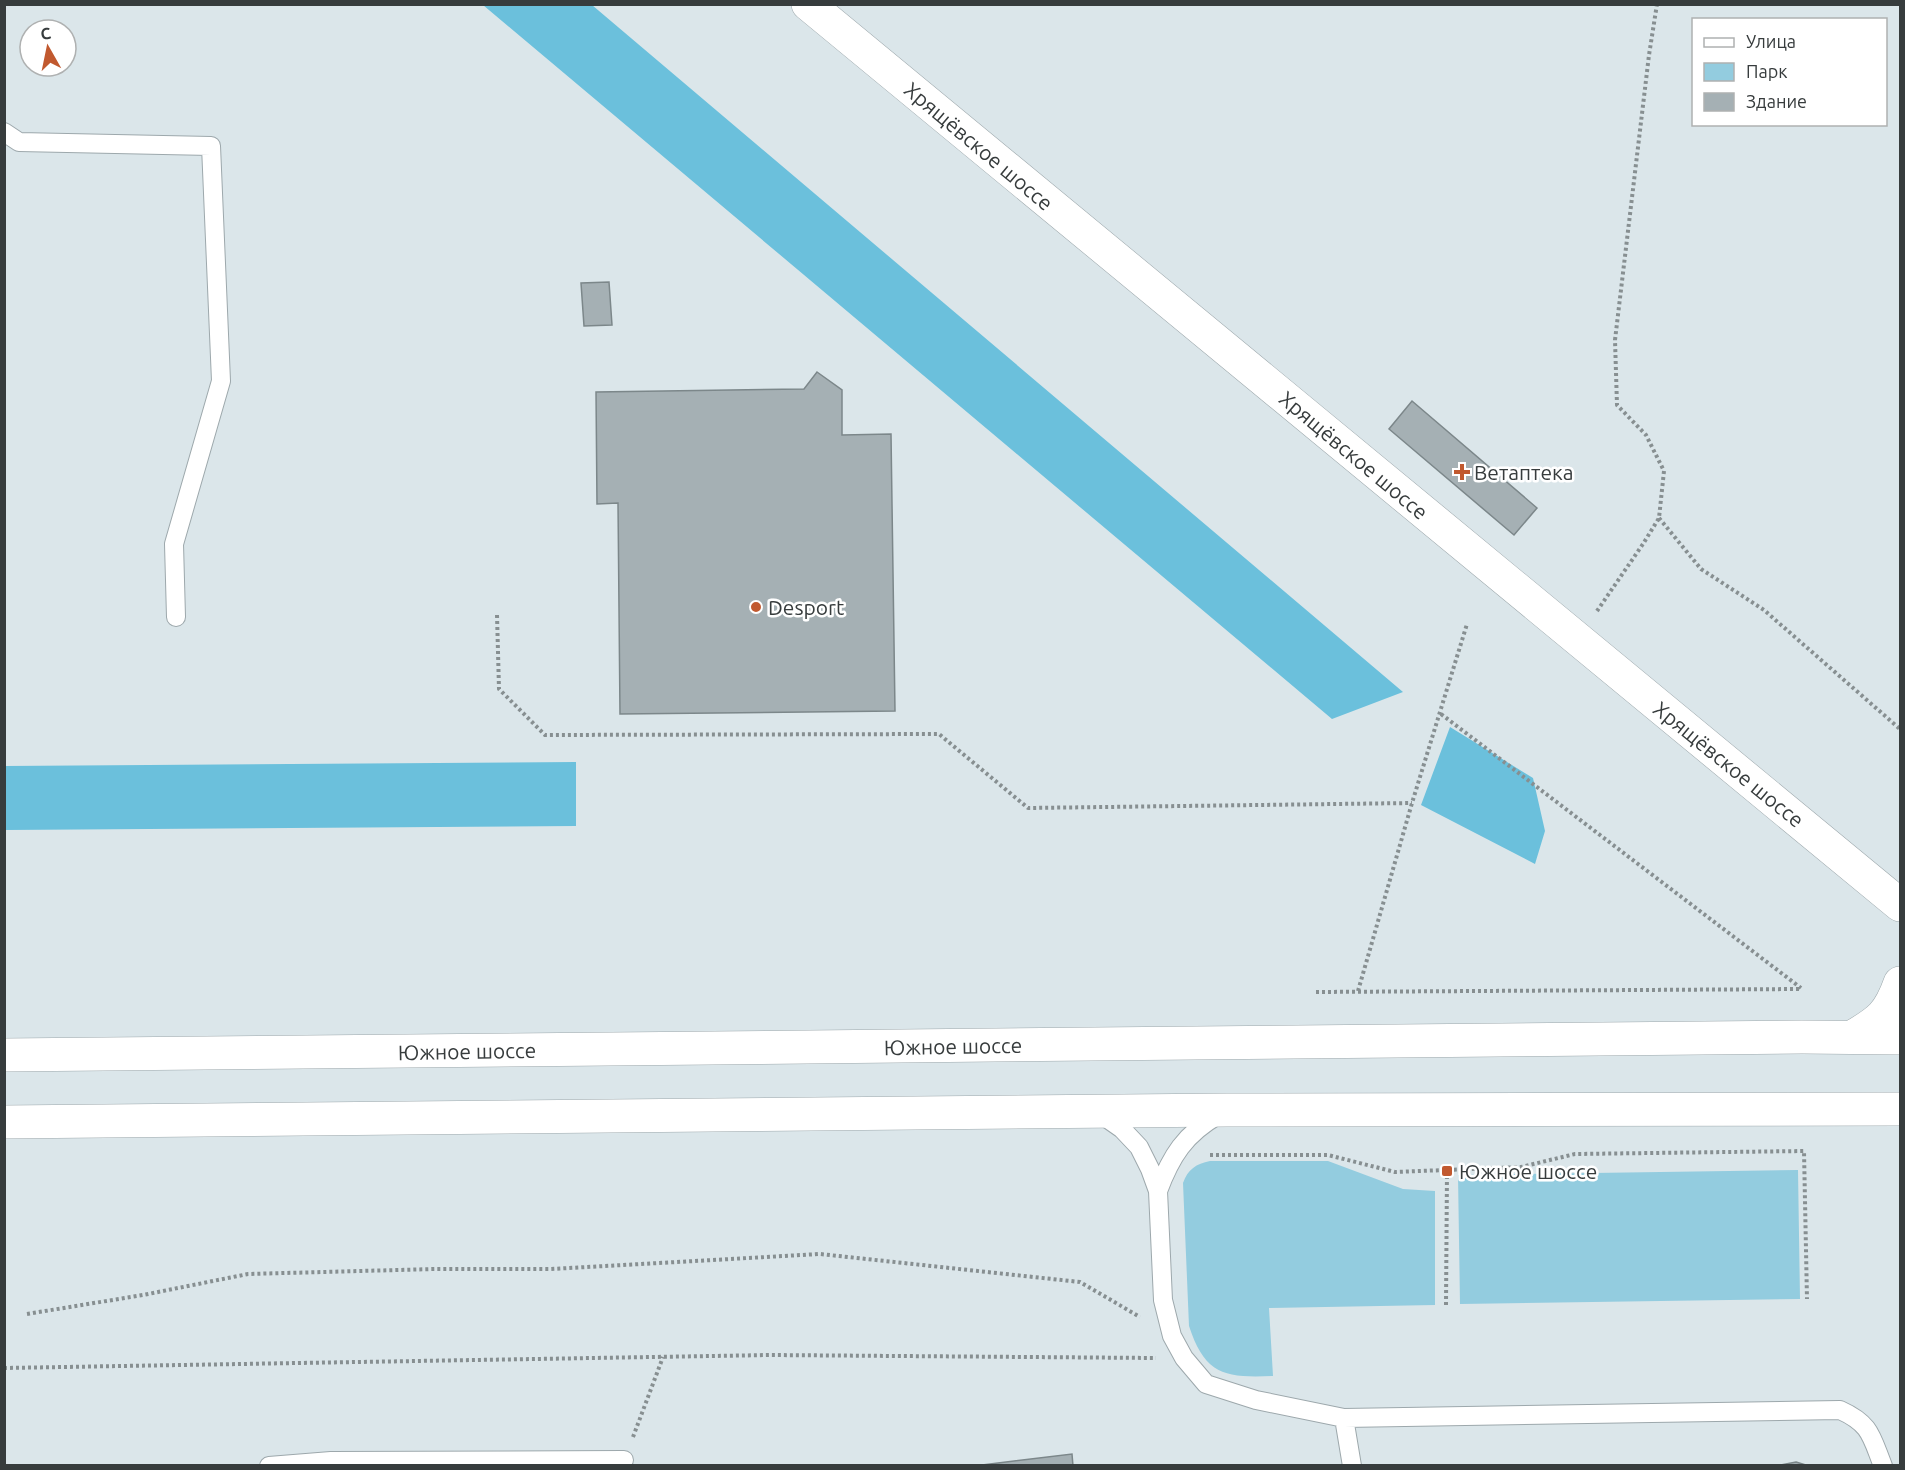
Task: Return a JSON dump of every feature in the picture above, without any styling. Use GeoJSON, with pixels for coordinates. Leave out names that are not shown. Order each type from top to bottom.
{"type":"FeatureCollection","features":[{"type":"Feature","properties":{"kind":"main road","name":"Хрящёвское шоссе"},"geometry":{"type":"LineString","coordinates":[[808,4],[1900,905]]}},
{"type":"Feature","properties":{"kind":"main road"},"geometry":{"type":"LineString","coordinates":[[1852,1037],[1879,1021],[1894,1001],[1900,983]]}},
{"type":"Feature","properties":{"kind":"main road","name":"Южное шоссе"},"geometry":{"type":"LineString","coordinates":[[4,1056],[1900,1038]]}},
{"type":"Feature","properties":{"kind":"main road"},"geometry":{"type":"LineString","coordinates":[[4,1122],[1227,1110],[1900,1109]]}},
{"type":"Feature","properties":{"kind":"lane"},"geometry":{"type":"LineString","coordinates":[[4,132],[19,142],[211,146],[221,381],[174,544],[176,617]]}},
{"type":"Feature","properties":{"kind":"lane"},"geometry":{"type":"LineString","coordinates":[[1158,1191],[1167,1167],[1183,1143],[1200,1126],[1227,1110]]}},
{"type":"Feature","properties":{"kind":"lane"},"geometry":{"type":"LineString","coordinates":[[1097,1111],[1122,1129],[1138,1147],[1150,1169],[1158,1191],[1163,1300],[1172,1336],[1184,1358],[1206,1384],[1256,1400],[1344,1418],[1840,1410],[1855,1417],[1868,1428],[1883,1466]]}},
{"type":"Feature","properties":{"kind":"lane"},"geometry":{"type":"LineString","coordinates":[[1344,1418],[1352,1466]]}},
{"type":"Feature","properties":{"kind":"lane"},"geometry":{"type":"LineString","coordinates":[[269,1466],[331,1461],[624,1460]]}},
{"type":"Feature","properties":{"kind":"path"},"geometry":{"type":"LineString","coordinates":[[1577,639],[1659,518],[1665,471],[1646,435],[1617,405],[1615,340],[1657,4]]}},
{"type":"Feature","properties":{"kind":"path"},"geometry":{"type":"LineString","coordinates":[[1659,518],[1701,569],[1764,610],[1900,729]]}},
{"type":"Feature","properties":{"kind":"path"},"geometry":{"type":"LineString","coordinates":[[497,615],[499,689],[545,735],[939,734],[1028,808],[1412,803]]}},
{"type":"Feature","properties":{"kind":"path"},"geometry":{"type":"LineString","coordinates":[[1358,991],[1467,624]]}},
{"type":"Feature","properties":{"kind":"path"},"geometry":{"type":"LineString","coordinates":[[1316,992],[1801,989],[1441,714]]}},
{"type":"Feature","properties":{"kind":"path"},"geometry":{"type":"LineString","coordinates":[[1207,1156],[1328,1155],[1395,1172],[1521,1167],[1575,1154],[1804,1151],[1807,1299]]}},
{"type":"Feature","properties":{"kind":"path"},"geometry":{"type":"LineString","coordinates":[[1446,1305],[1447,1171]]}},
{"type":"Feature","properties":{"kind":"path"},"geometry":{"type":"LineString","coordinates":[[27,1314],[143,1295],[248,1274],[435,1269],[551,1269],[820,1254],[1080,1282],[1172,1336]]}},
{"type":"Feature","properties":{"kind":"path"},"geometry":{"type":"LineString","coordinates":[[4,1368],[782,1355],[1184,1358]]}},
{"type":"Feature","properties":{"kind":"path"},"geometry":{"type":"LineString","coordinates":[[624,1460],[663,1357]]}},
{"type":"Feature","properties":{"kind":"green space"},"geometry":{"type":"Polygon","coordinates":[[[1210,1161],[1328,1161],[1403,1189],[1435,1191],[1435,1305],[1269,1308],[1273,1376],[1242,1376],[1219,1370],[1202,1355],[1189,1326],[1183,1183],[1193,1168],[1210,1161]]]}},
{"type":"Feature","properties":{"kind":"green space"},"geometry":{"type":"Polygon","coordinates":[[[1798,1170],[1800,1299],[1460,1304],[1458,1175],[1798,1170]]]}},
{"type":"Feature","properties":{"kind":"shaded area"},"geometry":{"type":"Polygon","coordinates":[[[483,5],[592,5],[1403,692],[1332,719],[483,5]]]}},
{"type":"Feature","properties":{"kind":"shaded area"},"geometry":{"type":"Polygon","coordinates":[[[1450,727],[1533,778],[1545,831],[1535,864],[1421,805],[1450,727]]]}},
{"type":"Feature","properties":{"kind":"shaded area"},"geometry":{"type":"Polygon","coordinates":[[[576,762],[576,826],[5,830],[5,766],[576,762]]]}},
{"type":"Feature","properties":{"kind":"building"},"geometry":{"type":"Polygon","coordinates":[[[609,282],[612,325],[584,326],[581,283],[609,282]]]}},
{"type":"Feature","properties":{"kind":"building","name":"Desport"},"geometry":{"type":"Polygon","coordinates":[[[817,372],[842,390],[842,435],[891,434],[895,711],[620,714],[618,503],[597,504],[596,392],[804,389],[817,372]]]}},
{"type":"Feature","properties":{"kind":"building"},"geometry":{"type":"Polygon","coordinates":[[[1412,401],[1537,508],[1514,535],[1389,429],[1412,401]]]}},
{"type":"Feature","properties":{"kind":"building"},"geometry":{"type":"Polygon","coordinates":[[[1072,1454],[1073,1466],[974,1466],[1072,1454]]]}},
{"type":"Feature","properties":{"kind":"building"},"geometry":{"type":"Polygon","coordinates":[[[1796,1462],[1809,1466],[1775,1466],[1796,1462]]]}},
{"type":"Feature","properties":{"kind":"place","name":"Ветаптека"},"geometry":{"type":"Point","coordinates":[1462,472]}},
{"type":"Feature","properties":{"kind":"place","name":"Desport"},"geometry":{"type":"Point","coordinates":[756,607]}},
{"type":"Feature","properties":{"kind":"place","name":"Южное шоссе"},"geometry":{"type":"Point","coordinates":[1447,1171]}}]}
